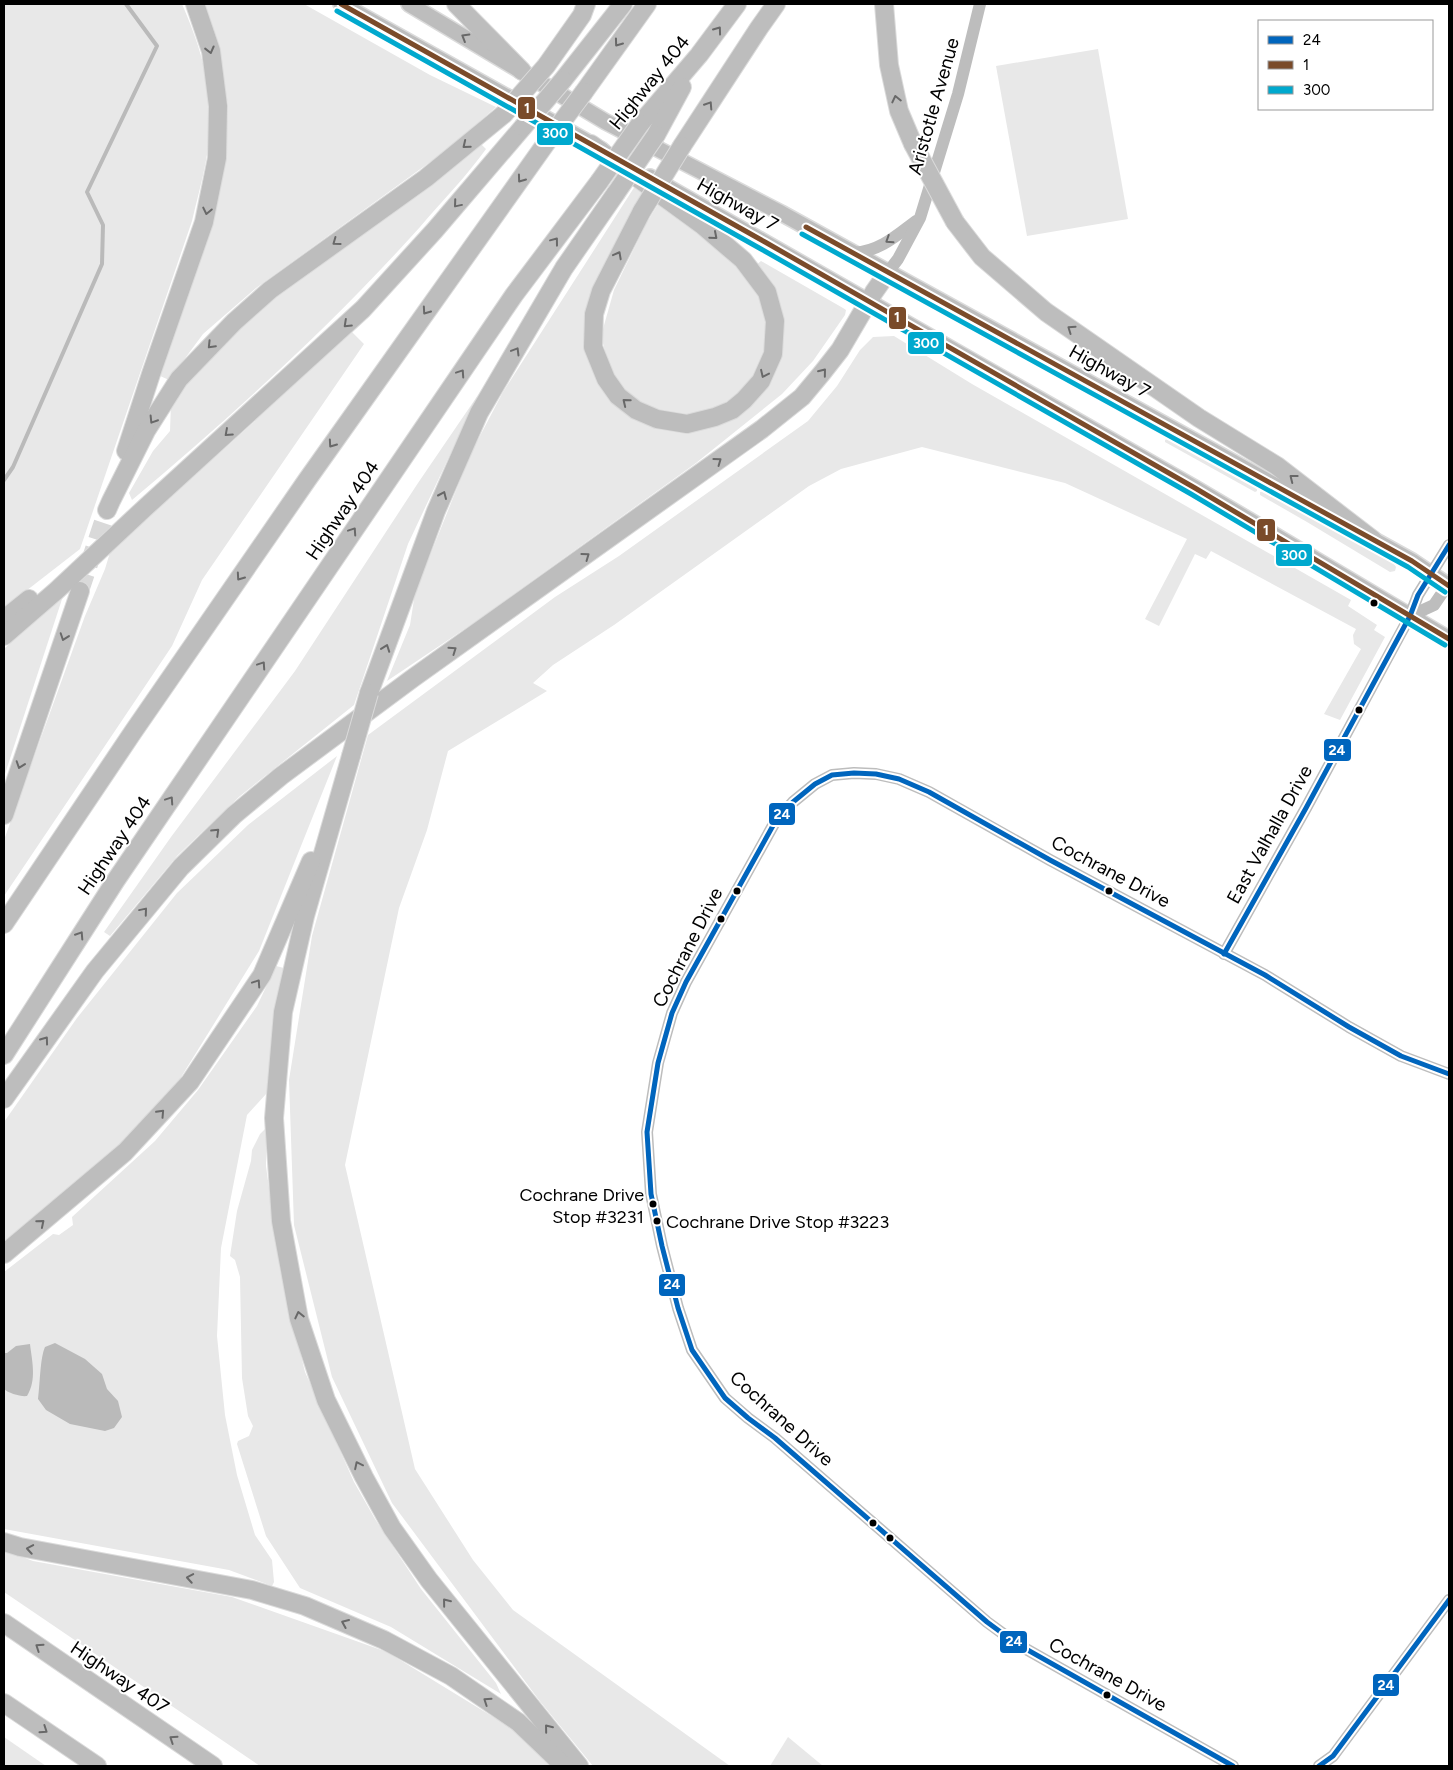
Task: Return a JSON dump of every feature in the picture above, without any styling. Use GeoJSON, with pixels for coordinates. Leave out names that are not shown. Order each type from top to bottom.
{"type":"FeatureCollection","features":[{"type":"Feature","properties":{"kind":"highway"},"geometry":{"type":"LineString","coordinates":[[195,4],[211,51],[218,106],[218,158],[204,222],[151,374],[109,505],[146,431],[179,378],[234,322],[270,290],[426,178],[504,114],[546,66],[582,15],[586,4]]}},
{"type":"Feature","properties":{"kind":"highway"},"geometry":{"type":"LineString","coordinates":[[456,4],[522,71]]}},
{"type":"Feature","properties":{"kind":"highway"},"geometry":{"type":"LineString","coordinates":[[4,636],[56,591],[363,309],[435,230],[523,127],[623,4]]}},
{"type":"Feature","properties":{"kind":"highway"},"geometry":{"type":"LineString","coordinates":[[4,924],[301,488],[647,4]]}},
{"type":"Feature","properties":{"kind":"highway","name":"Highway 404"},"geometry":{"type":"LineString","coordinates":[[4,1055],[116,880],[514,295],[640,124],[699,55],[737,4]]}},
{"type":"Feature","properties":{"kind":"highway"},"geometry":{"type":"LineString","coordinates":[[591,144],[702,225],[743,260],[767,292],[775,321],[773,354],[761,381],[732,410],[715,417],[687,424],[656,419],[636,410],[618,396],[606,380],[593,347],[594,314],[601,291],[642,211],[682,146],[776,4]]}},
{"type":"Feature","properties":{"kind":"highway"},"geometry":{"type":"LineString","coordinates":[[884,4],[888,66],[899,111],[913,144],[955,222],[982,257],[1046,312],[1199,418],[1277,466],[1373,540]]}},
{"type":"Feature","properties":{"kind":"highway"},"geometry":{"type":"LineString","coordinates":[[579,1766],[429,1580],[392,1528],[364,1477],[326,1400],[299,1319],[281,1221],[274,1118],[282,1022],[305,916],[369,693],[436,510],[479,413],[564,268],[656,135],[699,55]]}},
{"type":"Feature","properties":{"kind":"highway"},"geometry":{"type":"LineString","coordinates":[[4,1099],[95,971],[181,866],[234,814],[281,776],[413,678],[762,429],[802,396],[840,350],[888,272]]}},
{"type":"Feature","properties":{"kind":"highway"},"geometry":{"type":"LineString","coordinates":[[4,619],[147,506]]}},
{"type":"Feature","properties":{"kind":"highway"},"geometry":{"type":"LineString","coordinates":[[4,815],[80,591]]}},
{"type":"Feature","properties":{"kind":"highway"},"geometry":{"type":"LineString","coordinates":[[4,1254],[125,1152],[190,1082],[262,975],[308,868],[351,756]]}},
{"type":"Feature","properties":{"kind":"highway"},"geometry":{"type":"LineString","coordinates":[[4,1542],[20,1547],[252,1590],[305,1606],[384,1640],[451,1676],[518,1722],[564,1766]]}},
{"type":"Feature","properties":{"kind":"highway","name":"Highway 407"},"geometry":{"type":"LineString","coordinates":[[4,1623],[213,1766]]}},
{"type":"Feature","properties":{"kind":"highway"},"geometry":{"type":"LineString","coordinates":[[4,1703],[97,1766]]}},
{"type":"Feature","properties":{"kind":"main road","name":"Highway 7"},"geometry":{"type":"LineString","coordinates":[[342,4],[869,301],[1195,488],[1449,639]]}},
{"type":"Feature","properties":{"kind":"main road","name":"Highway 7"},"geometry":{"type":"LineString","coordinates":[[409,4],[606,122],[854,253],[1373,540],[1449,585]]}},
{"type":"Feature","properties":{"kind":"street","name":"Aristotle Avenue"},"geometry":{"type":"LineString","coordinates":[[888,272],[898,259],[920,218],[958,94],[980,4]]}},
{"type":"Feature","properties":{"kind":"street"},"geometry":{"type":"LineString","coordinates":[[854,253],[869,252],[920,218]]}},
{"type":"Feature","properties":{"kind":"street","name":"East Valhalla Drive"},"geometry":{"type":"LineString","coordinates":[[1224,954],[1410,616],[1418,595],[1449,545]]}},
{"type":"Feature","properties":{"kind":"street"},"geometry":{"type":"LineString","coordinates":[[1410,616],[1434,605],[1449,585]]}},
{"type":"Feature","properties":{"kind":"street","name":"Cochrane Drive"},"geometry":{"type":"LineString","coordinates":[[1233,1766],[1016,1644],[987,1622],[775,1438],[725,1398],[692,1350],[678,1308],[651,1194],[647,1132],[658,1063],[672,1013],[686,982],[775,822],[792,802],[814,784],[832,775],[876,774],[899,779],[930,792],[1050,860],[1265,975],[1349,1027],[1401,1056],[1449,1074]]}},
{"type":"Feature","properties":{"kind":"street"},"geometry":{"type":"LineString","coordinates":[[1319,1766],[1333,1756],[1449,1600]]}},
{"type":"Feature","properties":{"kind":"shaded area"},"geometry":{"type":"Polygon","coordinates":[[[4,4],[182,4],[204,65],[209,97],[210,130],[203,176],[192,221],[80,549],[4,608],[4,4]]]}},
{"type":"Feature","properties":{"kind":"shaded area"},"geometry":{"type":"Polygon","coordinates":[[[199,4],[304,4],[430,75],[496,107],[448,149],[256,288],[203,334],[169,380],[158,375],[203,243],[224,171],[228,105],[214,32],[199,4]]]}},
{"type":"Feature","properties":{"kind":"shaded area"},"geometry":{"type":"Polygon","coordinates":[[[1098,49],[1128,219],[1027,236],[996,66],[1098,49]]]}},
{"type":"Feature","properties":{"kind":"shaded area"},"geometry":{"type":"Polygon","coordinates":[[[480,143],[486,149],[470,169],[420,227],[352,299],[244,402],[132,500],[129,493],[153,451],[170,431],[171,403],[207,355],[265,302],[480,143]]]}},
{"type":"Feature","properties":{"kind":"shaded area"},"geometry":{"type":"Polygon","coordinates":[[[637,183],[649,190],[585,336],[593,372],[610,395],[652,424],[745,409],[761,395],[770,380],[783,332],[779,303],[756,265],[761,261],[843,308],[846,310],[845,315],[813,361],[782,394],[696,463],[475,622],[387,681],[410,625],[415,593],[471,453],[503,392],[637,183]]]}},
{"type":"Feature","properties":{"kind":"shaded area"},"geometry":{"type":"Polygon","coordinates":[[[660,201],[692,222],[741,270],[760,294],[766,315],[767,343],[759,371],[737,396],[709,411],[684,415],[666,413],[641,402],[624,390],[610,370],[601,336],[614,290],[646,224],[660,201]]]}},
{"type":"Feature","properties":{"kind":"shaded area"},"geometry":{"type":"Polygon","coordinates":[[[352,332],[364,344],[202,580],[172,646],[4,896],[4,840],[111,549],[352,332]]]}},
{"type":"Feature","properties":{"kind":"shaded area"},"geometry":{"type":"Polygon","coordinates":[[[894,336],[972,384],[1351,600],[1348,606],[1377,625],[1374,630],[1385,637],[1340,720],[1324,714],[1361,649],[1354,644],[1353,635],[1356,629],[1211,551],[1206,559],[1195,554],[1159,626],[1145,619],[1187,539],[1065,483],[922,447],[841,469],[809,486],[614,625],[553,665],[533,683],[547,691],[448,751],[427,830],[399,908],[345,1165],[415,1469],[473,1560],[513,1610],[730,1766],[593,1766],[539,1700],[392,1503],[332,1377],[294,1225],[289,1080],[312,936],[368,735],[555,597],[619,556],[808,421],[837,386],[860,350],[873,337],[894,336]]]}},
{"type":"Feature","properties":{"kind":"shaded area"},"geometry":{"type":"Polygon","coordinates":[[[478,395],[408,544],[354,705],[240,796],[178,855],[110,936],[104,932],[171,837],[295,671],[478,395]]]}},
{"type":"Feature","properties":{"kind":"shaded area"},"geometry":{"type":"Polygon","coordinates":[[[1167,439],[1257,488],[1257,491],[1255,492],[1165,442],[1167,439]]]}},
{"type":"Feature","properties":{"kind":"shaded area"},"geometry":{"type":"Polygon","coordinates":[[[1263,491],[1394,564],[1396,567],[1395,571],[1390,572],[1260,495],[1260,492],[1263,491]]]}},
{"type":"Feature","properties":{"kind":"shaded area"},"geometry":{"type":"Polygon","coordinates":[[[64,593],[4,777],[4,649],[64,593]]]}},
{"type":"Feature","properties":{"kind":"shaded area"},"geometry":{"type":"Polygon","coordinates":[[[337,756],[259,951],[178,1082],[113,1153],[4,1244],[4,1122],[77,1018],[177,893],[248,825],[337,756]]]}},
{"type":"Feature","properties":{"kind":"shaded area"},"geometry":{"type":"Polygon","coordinates":[[[276,966],[284,968],[277,1002],[267,1093],[247,1115],[221,1248],[217,1336],[225,1415],[237,1475],[255,1535],[272,1560],[274,1582],[272,1586],[229,1570],[4,1529],[4,1272],[53,1234],[59,1235],[73,1225],[72,1217],[155,1141],[198,1090],[257,1006],[276,966]]]}},
{"type":"Feature","properties":{"kind":"shaded area"},"geometry":{"type":"Polygon","coordinates":[[[266,1128],[266,1166],[280,1270],[305,1372],[354,1482],[375,1519],[421,1589],[496,1683],[501,1694],[391,1627],[300,1588],[266,1536],[237,1444],[238,1441],[249,1436],[253,1426],[248,1416],[242,1378],[240,1277],[235,1260],[230,1256],[237,1211],[251,1161],[252,1150],[260,1134],[266,1128]]]}},
{"type":"Feature","properties":{"kind":"shaded area"},"geometry":{"type":"Polygon","coordinates":[[[55,1343],[85,1359],[102,1374],[107,1389],[118,1401],[122,1417],[114,1428],[105,1431],[70,1424],[46,1410],[38,1399],[43,1352],[45,1347],[55,1343]]]}},
{"type":"Feature","properties":{"kind":"shaded area"},"geometry":{"type":"Polygon","coordinates":[[[30,1344],[33,1377],[30,1390],[27,1396],[8,1392],[4,1389],[4,1353],[7,1353],[16,1346],[30,1344]]]}},
{"type":"Feature","properties":{"kind":"shaded area"},"geometry":{"type":"Polygon","coordinates":[[[4,1550],[33,1561],[232,1597],[387,1652],[513,1729],[550,1766],[260,1766],[4,1592],[4,1550]]]}},
{"type":"Feature","properties":{"kind":"shaded area"},"geometry":{"type":"Polygon","coordinates":[[[4,1737],[46,1766],[4,1766],[4,1737]]]}},
{"type":"Feature","properties":{"kind":"shaded area"},"geometry":{"type":"Polygon","coordinates":[[[788,1737],[823,1766],[770,1766],[788,1737]]]}},
{"type":"Feature","properties":{"kind":"waterway"},"geometry":{"type":"LineString","coordinates":[[4,480],[13,467],[102,264],[103,225],[87,192],[157,46],[126,4]]}},
{"type":"Feature","properties":{"kind":"tunnel"},"geometry":{"type":"LineString","coordinates":[[80,591],[107,510]]}},
{"type":"Feature","properties":{"kind":"transit line","name":"1"},"geometry":{"type":"LineString","coordinates":[[341,4],[765,242],[1195,488],[1449,639]]}},
{"type":"Feature","properties":{"kind":"transit line","name":"300"},"geometry":{"type":"LineString","coordinates":[[337,11],[761,249],[1191,494],[1445,645]]}},
{"type":"Feature","properties":{"kind":"transit line","name":"1"},"geometry":{"type":"LineString","coordinates":[[806,227],[1412,561],[1449,586]]}},
{"type":"Feature","properties":{"kind":"transit line","name":"300"},"geometry":{"type":"LineString","coordinates":[[802,234],[1408,567],[1445,592]]}},
{"type":"Feature","properties":{"kind":"transit line","name":"24"},"geometry":{"type":"LineString","coordinates":[[1224,954],[1410,616],[1418,595],[1449,545]]}},
{"type":"Feature","properties":{"kind":"transit line","name":"24"},"geometry":{"type":"LineString","coordinates":[[1233,1766],[1017,1644],[987,1622],[775,1438],[725,1398],[692,1350],[678,1308],[651,1194],[647,1132],[658,1063],[672,1013],[686,982],[775,822],[793,802],[815,784],[832,775],[876,774],[899,779],[929,792],[1050,860],[1265,975],[1349,1027],[1401,1056],[1449,1074]]}},
{"type":"Feature","properties":{"kind":"transit line","name":"24"},"geometry":{"type":"LineString","coordinates":[[1319,1766],[1333,1756],[1449,1600]]}},
{"type":"Feature","properties":{"kind":"place","name":"Cochrane Drive Stop #3231"},"geometry":{"type":"Point","coordinates":[653,1204]}},
{"type":"Feature","properties":{"kind":"place","name":"Cochrane Drive Stop #3223"},"geometry":{"type":"Point","coordinates":[657,1221]}}]}
